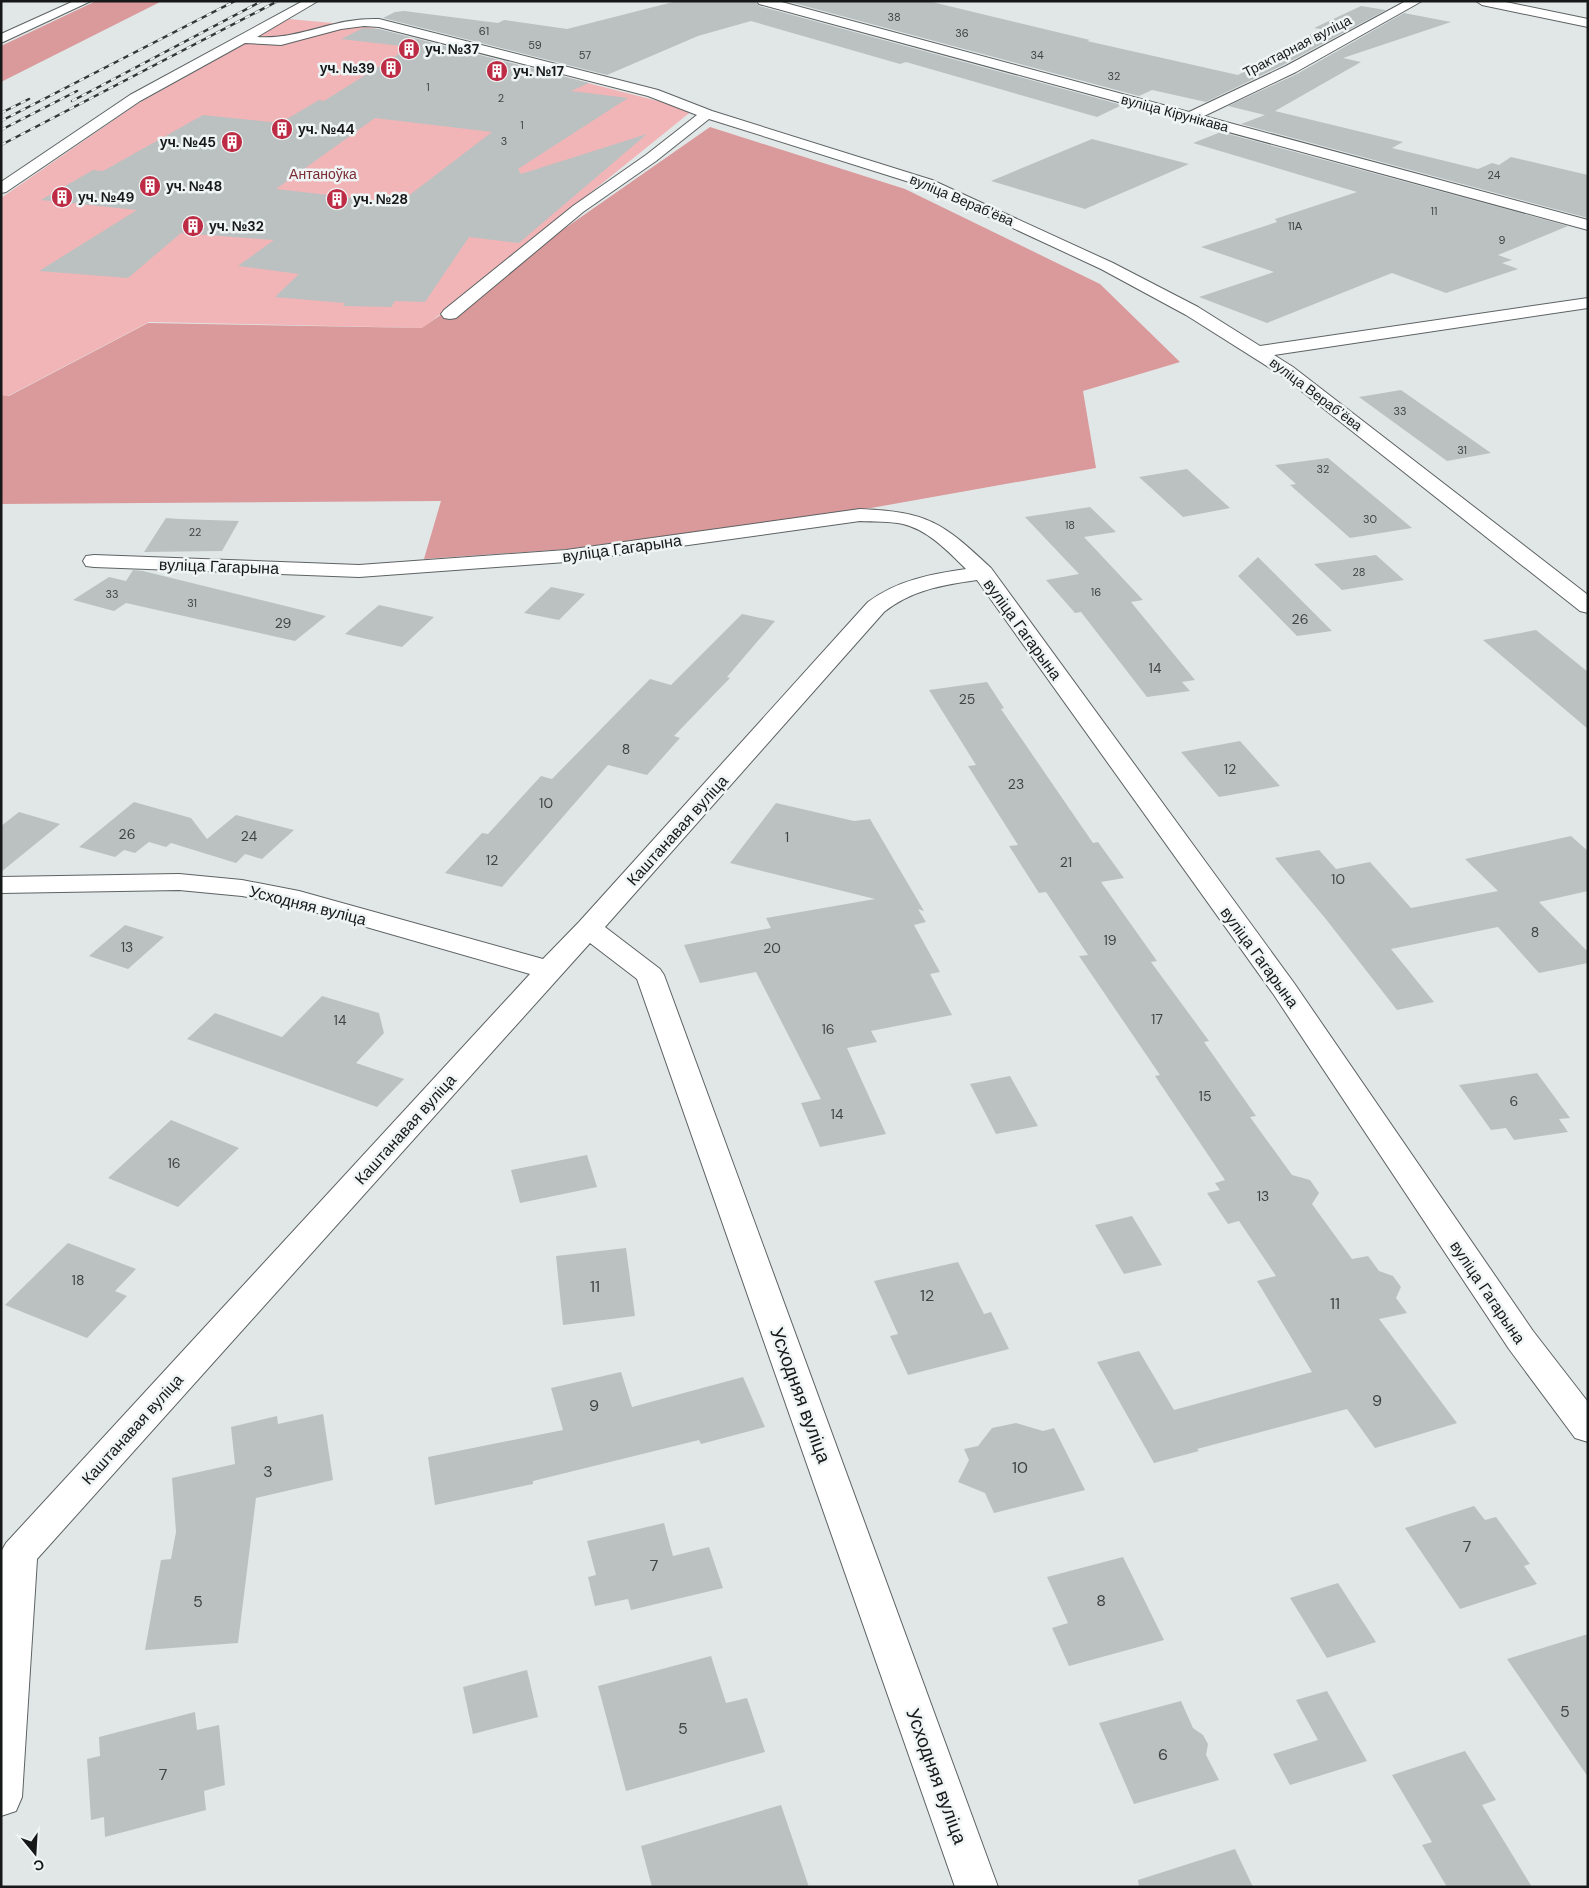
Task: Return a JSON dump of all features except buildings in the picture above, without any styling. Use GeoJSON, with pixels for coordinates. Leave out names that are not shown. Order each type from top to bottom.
{"type":"FeatureCollection","features":[{"type":"Feature","properties":{"kind":"street"},"geometry":{"type":"LineString","coordinates":[[1,39],[85,1]]}},
{"type":"Feature","properties":{"kind":"street"},"geometry":{"type":"LineString","coordinates":[[1,189],[122,106],[312,1]]}},
{"type":"Feature","properties":{"kind":"street","name":"вуліца Кірунікава"},"geometry":{"type":"LineString","coordinates":[[763,1],[1588,225]]}},
{"type":"Feature","properties":{"kind":"street","name":"Трактарная вуліца"},"geometry":{"type":"LineString","coordinates":[[1191,117],[1291,69],[1416,1]]}},
{"type":"Feature","properties":{"kind":"street"},"geometry":{"type":"LineString","coordinates":[[1482,1],[1588,23]]}},
{"type":"Feature","properties":{"kind":"street","name":"вуліца Верабʼёва"},"geometry":{"type":"LineString","coordinates":[[242,39],[280,41],[342,23],[378,23],[631,87],[680,102],[707,114],[927,183],[1107,266],[1192,311],[1259,352],[1287,371],[1588,606]]}},
{"type":"Feature","properties":{"kind":"street"},"geometry":{"type":"LineString","coordinates":[[450,314],[578,210],[651,158],[707,114]]}},
{"type":"Feature","properties":{"kind":"street"},"geometry":{"type":"LineString","coordinates":[[1259,352],[1588,303]]}},
{"type":"Feature","properties":{"kind":"street","name":"вуліца Гагарына"},"geometry":{"type":"LineString","coordinates":[[94,561],[358,571],[566,556],[860,515],[890,516],[912,520],[951,543],[983,573],[1284,989],[1521,1340],[1588,1428]]}},
{"type":"Feature","properties":{"kind":"street","name":"Каштанавая вуліца"},"geometry":{"type":"LineString","coordinates":[[1,1797],[10,1550],[590,928],[876,607],[889,596],[906,587],[931,580],[983,573]]}},
{"type":"Feature","properties":{"kind":"street","name":"Усходняя вуліца"},"geometry":{"type":"LineString","coordinates":[[1,885],[179,882],[242,888],[290,897],[549,970]]}},
{"type":"Feature","properties":{"kind":"street","name":"Усходняя вуліца"},"geometry":{"type":"LineString","coordinates":[[590,928],[650,975],[977,1887]]}},
{"type":"Feature","properties":{"kind":"green space","name":"Антаноўка"},"geometry":{"type":"Polygon","coordinates":[[[289,19],[365,26],[693,110],[423,328],[149,322],[8,396],[1,395],[1,198],[137,104],[289,19]]]}},
{"type":"Feature","properties":{"kind":"shaded area"},"geometry":{"type":"Polygon","coordinates":[[[96,1],[162,1],[1,82],[1,46],[96,1]]]}},
{"type":"Feature","properties":{"kind":"shaded area"},"geometry":{"type":"Polygon","coordinates":[[[710,127],[905,189],[1100,284],[1180,362],[1083,391],[1096,468],[871,508],[568,549],[424,559],[441,501],[1,504],[1,395],[9,396],[148,323],[422,328],[710,127]]]}},
{"type":"Feature","properties":{"kind":"railway"},"geometry":{"type":"LineString","coordinates":[[1,121],[235,1]]}},
{"type":"Feature","properties":{"kind":"railway"},"geometry":{"type":"LineString","coordinates":[[72,101],[262,1]]}},
{"type":"Feature","properties":{"kind":"railway"},"geometry":{"type":"LineString","coordinates":[[1,145],[278,1]]}},
{"type":"Feature","properties":{"kind":"railway"},"geometry":{"type":"LineString","coordinates":[[1,130],[77,91]]}},
{"type":"Feature","properties":{"kind":"railway"},"geometry":{"type":"LineString","coordinates":[[1,113],[29,99]]}},
{"type":"Feature","properties":{"kind":"place","name":"уч. №37"},"geometry":{"type":"Point","coordinates":[409,49]}},
{"type":"Feature","properties":{"kind":"place","name":"уч. №39"},"geometry":{"type":"Point","coordinates":[391,68]}},
{"type":"Feature","properties":{"kind":"place","name":"уч. №17"},"geometry":{"type":"Point","coordinates":[497,71]}},
{"type":"Feature","properties":{"kind":"place","name":"уч. №44"},"geometry":{"type":"Point","coordinates":[282,129]}},
{"type":"Feature","properties":{"kind":"place","name":"уч. №45"},"geometry":{"type":"Point","coordinates":[232,142]}},
{"type":"Feature","properties":{"kind":"place","name":"уч. №48"},"geometry":{"type":"Point","coordinates":[150,186]}},
{"type":"Feature","properties":{"kind":"place","name":"уч. №49"},"geometry":{"type":"Point","coordinates":[62,197]}},
{"type":"Feature","properties":{"kind":"place","name":"уч. №28"},"geometry":{"type":"Point","coordinates":[337,199]}},
{"type":"Feature","properties":{"kind":"place","name":"уч. №32"},"geometry":{"type":"Point","coordinates":[193,226]}}]}
